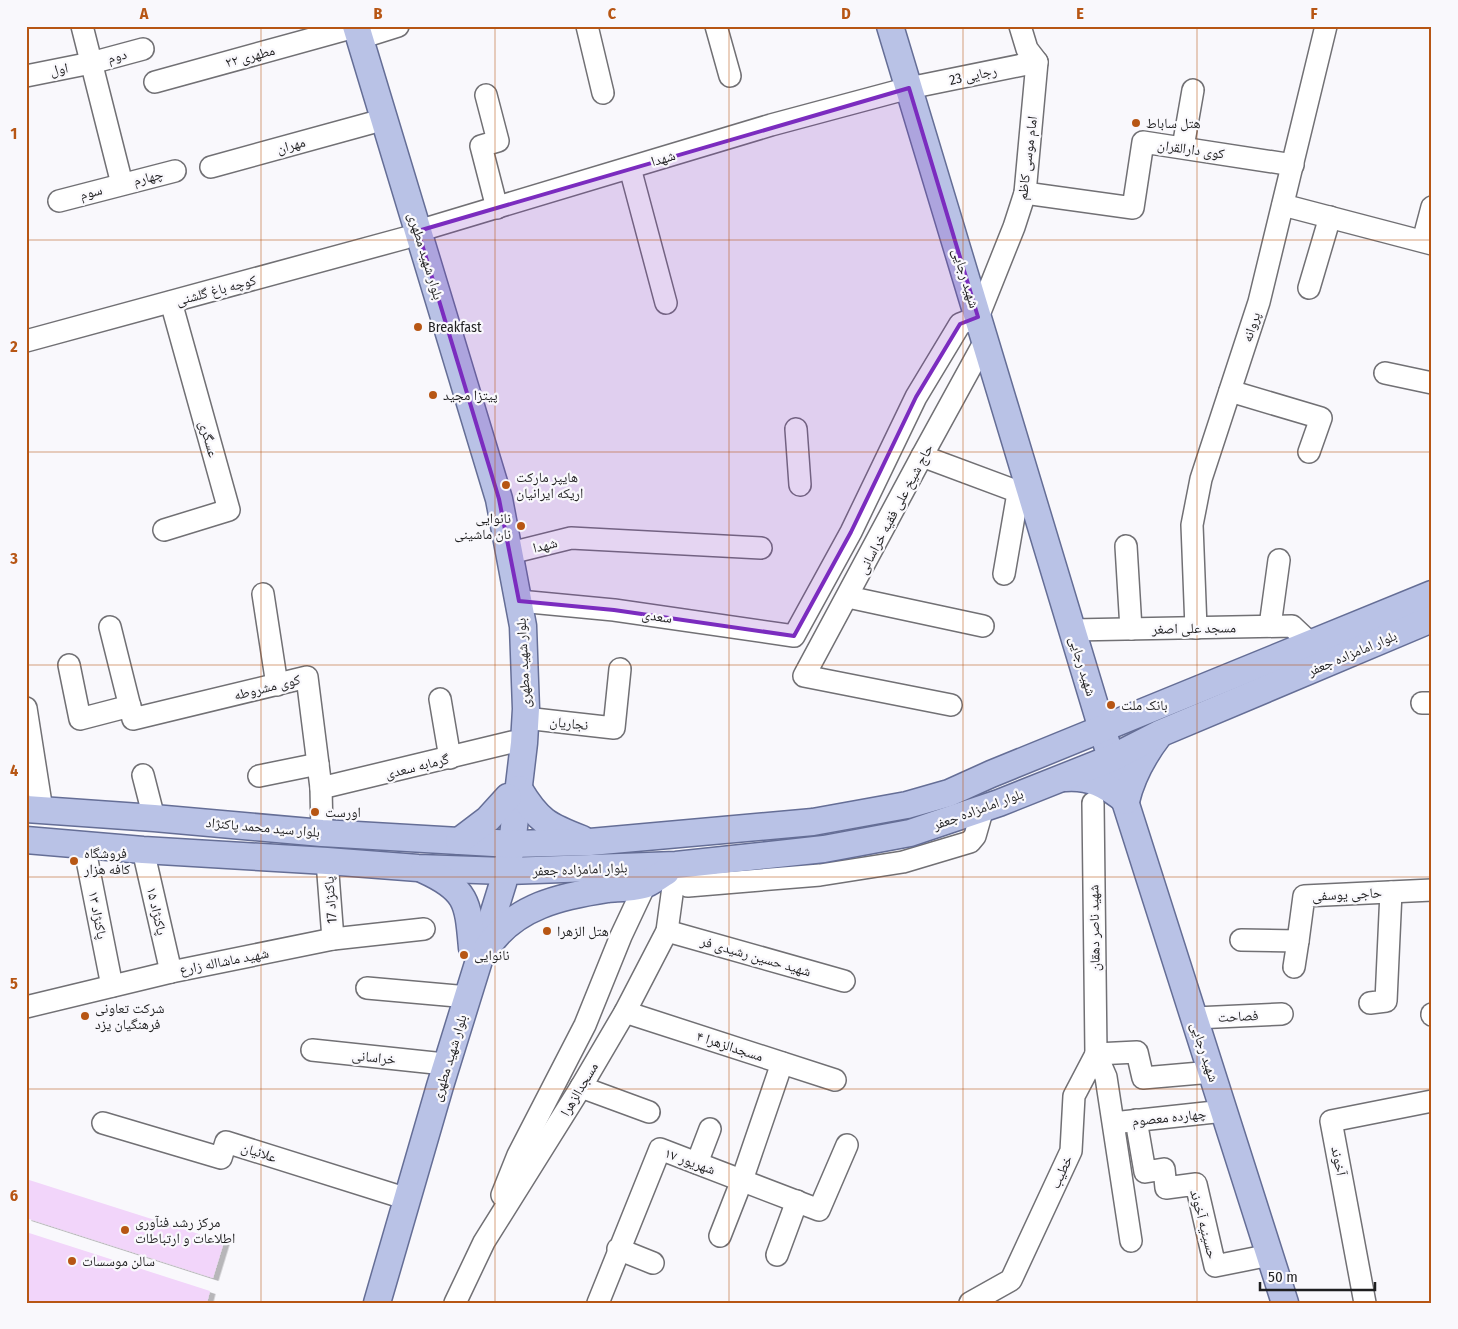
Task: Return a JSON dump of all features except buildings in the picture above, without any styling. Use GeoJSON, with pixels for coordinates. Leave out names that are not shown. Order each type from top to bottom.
{"type":"FeatureCollection","features":[{"type":"Feature","properties":{"kind":"main road","name":"شهید رجایی"},"geometry":{"type":"LineString","coordinates":[[890,26],[982,329],[1025,495],[1072,630],[1285,1303]]}},
{"type":"Feature","properties":{"kind":"main road","name":"بلوار شهید مطهری"},"geometry":{"type":"LineString","coordinates":[[351,30],[371,123],[412,235],[500,569],[512,641],[513,793]]}},
{"type":"Feature","properties":{"kind":"main road","name":"بلوار شهید مطهری"},"geometry":{"type":"LineString","coordinates":[[351,30],[412,235],[499,499],[524,626],[525,718],[506,843],[377,1303]]}},
{"type":"Feature","properties":{"kind":"main road","name":"بلوار امامزاده جعفر"},"geometry":{"type":"LineString","coordinates":[[506,843],[590,842],[814,822],[907,805],[949,793],[1432,594]]}},
{"type":"Feature","properties":{"kind":"main road","name":"بلوار امامزاده جعفر"},"geometry":{"type":"LineString","coordinates":[[499,871],[676,865],[824,849],[910,833],[1061,779],[1112,758],[1169,730],[1432,619]]}},
{"type":"Feature","properties":{"kind":"main road"},"geometry":{"type":"LineString","coordinates":[[1090,690],[1105,700],[1140,714]]}},
{"type":"Feature","properties":{"kind":"main road"},"geometry":{"type":"LineString","coordinates":[[1073,741],[1084,726],[1090,708],[1090,690]]}},
{"type":"Feature","properties":{"kind":"main road"},"geometry":{"type":"LineString","coordinates":[[1126,802],[1130,783],[1138,766],[1169,730],[1163,720],[1161,710],[1168,702]]}},
{"type":"Feature","properties":{"kind":"main road"},"geometry":{"type":"LineString","coordinates":[[1061,779],[1078,777],[1096,781],[1112,789],[1126,802]]}},
{"type":"Feature","properties":{"kind":"main road"},"geometry":{"type":"LineString","coordinates":[[458,841],[488,819],[513,793],[528,804],[542,820],[561,831],[590,842]]}},
{"type":"Feature","properties":{"kind":"main road","name":"بلوار سید محمد پاکنژاد"},"geometry":{"type":"LineString","coordinates":[[34,810],[154,818],[322,833],[506,843]]}},
{"type":"Feature","properties":{"kind":"main road"},"geometry":{"type":"LineString","coordinates":[[96,846],[108,815]]}},
{"type":"Feature","properties":{"kind":"main road","name":"بلوار سید محمد پاکنژاد"},"geometry":{"type":"LineString","coordinates":[[26,840],[143,850],[418,868],[499,871]]}},
{"type":"Feature","properties":{"kind":"main road"},"geometry":{"type":"LineString","coordinates":[[475,955],[511,922],[540,904],[564,896],[645,885],[676,865]]}},
{"type":"Feature","properties":{"kind":"main road"},"geometry":{"type":"LineString","coordinates":[[418,868],[443,879],[456,889],[461,896],[470,919],[475,955]]}},
{"type":"Feature","properties":{"kind":"main road","name":"بلوار شهید مطهری"},"geometry":{"type":"LineString","coordinates":[[365,1303],[398,1196],[435,1063],[457,996],[475,955]]}},
{"type":"Feature","properties":{"kind":"street"},"geometry":{"type":"LineString","coordinates":[[82,26],[122,184]]}},
{"type":"Feature","properties":{"kind":"street","name":"مطهری ۲۲"},"geometry":{"type":"LineString","coordinates":[[155,82],[351,30],[398,26]]}},
{"type":"Feature","properties":{"kind":"street"},"geometry":{"type":"LineString","coordinates":[[588,26],[604,93]]}},
{"type":"Feature","properties":{"kind":"street"},"geometry":{"type":"LineString","coordinates":[[716,26],[730,76]]}},
{"type":"Feature","properties":{"kind":"street"},"geometry":{"type":"LineString","coordinates":[[1020,26],[1027,49],[1037,62]]}},
{"type":"Feature","properties":{"kind":"street","name":"پروانه"},"geometry":{"type":"LineString","coordinates":[[1196,628],[1192,525],[1200,478],[1259,302],[1326,26]]}},
{"type":"Feature","properties":{"kind":"street","name":"دوم"},"geometry":{"type":"LineString","coordinates":[[92,63],[143,49]]}},
{"type":"Feature","properties":{"kind":"street","name":"رجایی 23"},"geometry":{"type":"LineString","coordinates":[[909,88],[1037,62]]}},
{"type":"Feature","properties":{"kind":"street","name":"امام موسی کاظم"},"geometry":{"type":"LineString","coordinates":[[982,329],[1025,193],[1037,62]]}},
{"type":"Feature","properties":{"kind":"street","name":"اول"},"geometry":{"type":"LineString","coordinates":[[26,76],[92,63]]}},
{"type":"Feature","properties":{"kind":"street","name":"شهدا"},"geometry":{"type":"LineString","coordinates":[[412,235],[771,125],[909,88]]}},
{"type":"Feature","properties":{"kind":"street"},"geometry":{"type":"LineString","coordinates":[[1183,147],[1193,90]]}},
{"type":"Feature","properties":{"kind":"street"},"geometry":{"type":"LineString","coordinates":[[486,95],[498,141],[481,146],[497,208]]}},
{"type":"Feature","properties":{"kind":"street","name":"مهران"},"geometry":{"type":"LineString","coordinates":[[211,167],[371,123]]}},
{"type":"Feature","properties":{"kind":"street","name":"کوی دارالقران"},"geometry":{"type":"LineString","coordinates":[[1025,193],[1133,208],[1143,142],[1293,165]]}},
{"type":"Feature","properties":{"kind":"street"},"geometry":{"type":"LineString","coordinates":[[630,168],[666,303]]}},
{"type":"Feature","properties":{"kind":"street","name":"چهارم"},"geometry":{"type":"LineString","coordinates":[[122,184],[175,171]]}},
{"type":"Feature","properties":{"kind":"street","name":"سوم"},"geometry":{"type":"LineString","coordinates":[[60,201],[122,184]]}},
{"type":"Feature","properties":{"kind":"street"},"geometry":{"type":"LineString","coordinates":[[1282,205],[1427,242],[1432,207]]}},
{"type":"Feature","properties":{"kind":"street"},"geometry":{"type":"LineString","coordinates":[[1309,288],[1330,217]]}},
{"type":"Feature","properties":{"kind":"street","name":"کوچه باغ گلشنی"},"geometry":{"type":"LineString","coordinates":[[26,342],[412,235]]}},
{"type":"Feature","properties":{"kind":"street","name":"عسگری"},"geometry":{"type":"LineString","coordinates":[[164,530],[229,510],[171,302]]}},
{"type":"Feature","properties":{"kind":"street","name":"حاج شیخ علی فقیه خراسانی"},"geometry":{"type":"LineString","coordinates":[[794,636],[851,532],[916,398],[960,324],[982,329],[922,456],[804,676],[951,705]]}},
{"type":"Feature","properties":{"kind":"street"},"geometry":{"type":"LineString","coordinates":[[1385,374],[1432,383]]}},
{"type":"Feature","properties":{"kind":"street"},"geometry":{"type":"LineString","coordinates":[[1230,391],[1321,418],[1309,452]]}},
{"type":"Feature","properties":{"kind":"street"},"geometry":{"type":"LineString","coordinates":[[796,429],[800,485]]}},
{"type":"Feature","properties":{"kind":"street"},"geometry":{"type":"LineString","coordinates":[[922,456],[1025,495],[1004,574]]}},
{"type":"Feature","properties":{"kind":"street","name":"شهدا"},"geometry":{"type":"LineString","coordinates":[[510,554],[571,538],[761,548]]}},
{"type":"Feature","properties":{"kind":"street"},"geometry":{"type":"LineString","coordinates":[[1126,546],[1131,629]]}},
{"type":"Feature","properties":{"kind":"street"},"geometry":{"type":"LineString","coordinates":[[1270,626],[1279,560]]}},
{"type":"Feature","properties":{"kind":"street"},"geometry":{"type":"LineString","coordinates":[[263,594],[277,684]]}},
{"type":"Feature","properties":{"kind":"street"},"geometry":{"type":"LineString","coordinates":[[848,597],[984,626]]}},
{"type":"Feature","properties":{"kind":"street","name":"سعدی"},"geometry":{"type":"LineString","coordinates":[[519,601],[614,610],[794,636]]}},
{"type":"Feature","properties":{"kind":"street","name":"مسجد علی اصغر"},"geometry":{"type":"LineString","coordinates":[[1072,630],[1292,626],[1310,643]]}},
{"type":"Feature","properties":{"kind":"street"},"geometry":{"type":"LineString","coordinates":[[110,627],[131,712]]}},
{"type":"Feature","properties":{"kind":"street","name":"کوی مشروطه"},"geometry":{"type":"LineString","coordinates":[[69,665],[80,720],[131,712],[307,677],[321,788],[322,833]]}},
{"type":"Feature","properties":{"kind":"street","name":"نجاریان"},"geometry":{"type":"LineString","coordinates":[[525,718],[614,728],[620,668]]}},
{"type":"Feature","properties":{"kind":"street"},"geometry":{"type":"LineString","coordinates":[[440,698],[450,758]]}},
{"type":"Feature","properties":{"kind":"street"},"geometry":{"type":"LineString","coordinates":[[26,708],[34,810]]}},
{"type":"Feature","properties":{"kind":"street","name":"گرمابه سعدی"},"geometry":{"type":"LineString","coordinates":[[321,788],[512,742]]}},
{"type":"Feature","properties":{"kind":"street"},"geometry":{"type":"LineString","coordinates":[[259,776],[318,764]]}},
{"type":"Feature","properties":{"kind":"street"},"geometry":{"type":"LineString","coordinates":[[143,775],[154,818]]}},
{"type":"Feature","properties":{"kind":"street","name":"شهید ناصر دهقان"},"geometry":{"type":"LineString","coordinates":[[1093,802],[1096,1054]]}},
{"type":"Feature","properties":{"kind":"street","name":"پاکنژاد ۱۳"},"geometry":{"type":"LineString","coordinates":[[96,846],[112,986]]}},
{"type":"Feature","properties":{"kind":"street","name":"پاکنژاد ۱۵"},"geometry":{"type":"LineString","coordinates":[[143,850],[171,972]]}},
{"type":"Feature","properties":{"kind":"street","name":"پاکنژاد 17"},"geometry":{"type":"LineString","coordinates":[[327,861],[333,939]]}},
{"type":"Feature","properties":{"kind":"street","name":"مسجدالزهرا"},"geometry":{"type":"LineString","coordinates":[[455,1303],[484,1242],[581,1087],[625,1012],[667,932],[676,865]]}},
{"type":"Feature","properties":{"kind":"street"},"geometry":{"type":"LineString","coordinates":[[484,1242],[518,1155],[585,1024],[621,936],[645,885]]}},
{"type":"Feature","properties":{"kind":"street","name":"حاجی یوسفی"},"geometry":{"type":"LineString","coordinates":[[1298,941],[1304,896],[1432,890]]}},
{"type":"Feature","properties":{"kind":"street"},"geometry":{"type":"LineString","coordinates":[[1370,1003],[1386,1001],[1391,892]]}},
{"type":"Feature","properties":{"kind":"street","name":"شهید ماشااله زارع"},"geometry":{"type":"LineString","coordinates":[[26,1007],[171,972],[333,939],[424,929]]}},
{"type":"Feature","properties":{"kind":"street","name":"شهید حسین رشیدی فر"},"geometry":{"type":"LineString","coordinates":[[667,932],[844,981]]}},
{"type":"Feature","properties":{"kind":"street"},"geometry":{"type":"LineString","coordinates":[[1241,940],[1298,941],[1294,967]]}},
{"type":"Feature","properties":{"kind":"street"},"geometry":{"type":"LineString","coordinates":[[367,988],[457,996]]}},
{"type":"Feature","properties":{"kind":"street","name":"مسجدالزهرا ۴"},"geometry":{"type":"LineString","coordinates":[[625,1012],[835,1080]]}},
{"type":"Feature","properties":{"kind":"street","name":"فصاحت"},"geometry":{"type":"LineString","coordinates":[[1194,1018],[1282,1014]]}},
{"type":"Feature","properties":{"kind":"street","name":"خراسانی"},"geometry":{"type":"LineString","coordinates":[[312,1050],[435,1063]]}},
{"type":"Feature","properties":{"kind":"street"},"geometry":{"type":"LineString","coordinates":[[1131,1241],[1106,1077],[1096,1054],[1137,1052],[1143,1078],[1212,1072]]}},
{"type":"Feature","properties":{"kind":"street","name":"خطیب"},"geometry":{"type":"LineString","coordinates":[[970,1303],[1011,1280],[1070,1151],[1074,1096],[1096,1054]]}},
{"type":"Feature","properties":{"kind":"street"},"geometry":{"type":"LineString","coordinates":[[720,1236],[742,1180],[782,1063]]}},
{"type":"Feature","properties":{"kind":"street"},"geometry":{"type":"LineString","coordinates":[[581,1087],[649,1112]]}},
{"type":"Feature","properties":{"kind":"street","name":"آخوند"},"geometry":{"type":"LineString","coordinates":[[1366,1303],[1331,1121],[1432,1101]]}},
{"type":"Feature","properties":{"kind":"street","name":"چهارده معصوم"},"geometry":{"type":"LineString","coordinates":[[1114,1122],[1224,1111]]}},
{"type":"Feature","properties":{"kind":"street","name":"حسینیه آخوند"},"geometry":{"type":"LineString","coordinates":[[1136,1120],[1145,1172],[1164,1170],[1166,1188],[1196,1184],[1216,1266],[1270,1255]]}},
{"type":"Feature","properties":{"kind":"street","name":"علائیان"},"geometry":{"type":"LineString","coordinates":[[103,1124],[221,1158],[226,1142],[398,1196]]}},
{"type":"Feature","properties":{"kind":"street"},"geometry":{"type":"LineString","coordinates":[[697,1163],[710,1129]]}},
{"type":"Feature","properties":{"kind":"street","name":"۱۷ شهریور"},"geometry":{"type":"LineString","coordinates":[[598,1303],[618,1249],[660,1149],[819,1210],[847,1145]]}},
{"type":"Feature","properties":{"kind":"street"},"geometry":{"type":"LineString","coordinates":[[777,1255],[796,1201]]}},
{"type":"Feature","properties":{"kind":"street"},"geometry":{"type":"LineString","coordinates":[[618,1249],[653,1263]]}},
{"type":"Feature","properties":{"kind":"highlighted area"},"geometry":{"type":"Polygon","coordinates":[[[909,88],[978,317],[960,324],[916,397],[851,532],[794,636],[614,610],[519,601],[499,499],[418,231],[909,88]]]}},
{"type":"Feature","properties":{"kind":"place","name":"هتل ساباط"},"geometry":{"type":"Point","coordinates":[1136,123]}},
{"type":"Feature","properties":{"kind":"place","name":"Breakfast"},"geometry":{"type":"Point","coordinates":[418,327]}},
{"type":"Feature","properties":{"kind":"place","name":"پیتزا مجید"},"geometry":{"type":"Point","coordinates":[433,395]}},
{"type":"Feature","properties":{"kind":"place","name":"هایپر مارکت اریکه ایرانیان"},"geometry":{"type":"Point","coordinates":[506,485]}},
{"type":"Feature","properties":{"kind":"place","name":"نانوایی نان ماشینی"},"geometry":{"type":"Point","coordinates":[521,526]}},
{"type":"Feature","properties":{"kind":"place","name":"بانک ملت"},"geometry":{"type":"Point","coordinates":[1111,705]}},
{"type":"Feature","properties":{"kind":"place","name":"اورست"},"geometry":{"type":"Point","coordinates":[315,812]}},
{"type":"Feature","properties":{"kind":"place","name":"فروشگاه کافه هزار"},"geometry":{"type":"Point","coordinates":[74,861]}},
{"type":"Feature","properties":{"kind":"place","name":"هتل الزهرا"},"geometry":{"type":"Point","coordinates":[547,931]}},
{"type":"Feature","properties":{"kind":"place","name":"نانوایی"},"geometry":{"type":"Point","coordinates":[464,955]}},
{"type":"Feature","properties":{"kind":"place","name":"شرکت تعاونی فرهنگیان یزد"},"geometry":{"type":"Point","coordinates":[85,1016]}},
{"type":"Feature","properties":{"kind":"place","name":"مرکز رشد فنآوری اطلاعات و ارتباطات"},"geometry":{"type":"Point","coordinates":[125,1230]}},
{"type":"Feature","properties":{"kind":"place","name":"سالن موسسات"},"geometry":{"type":"Point","coordinates":[72,1261]}}]}
